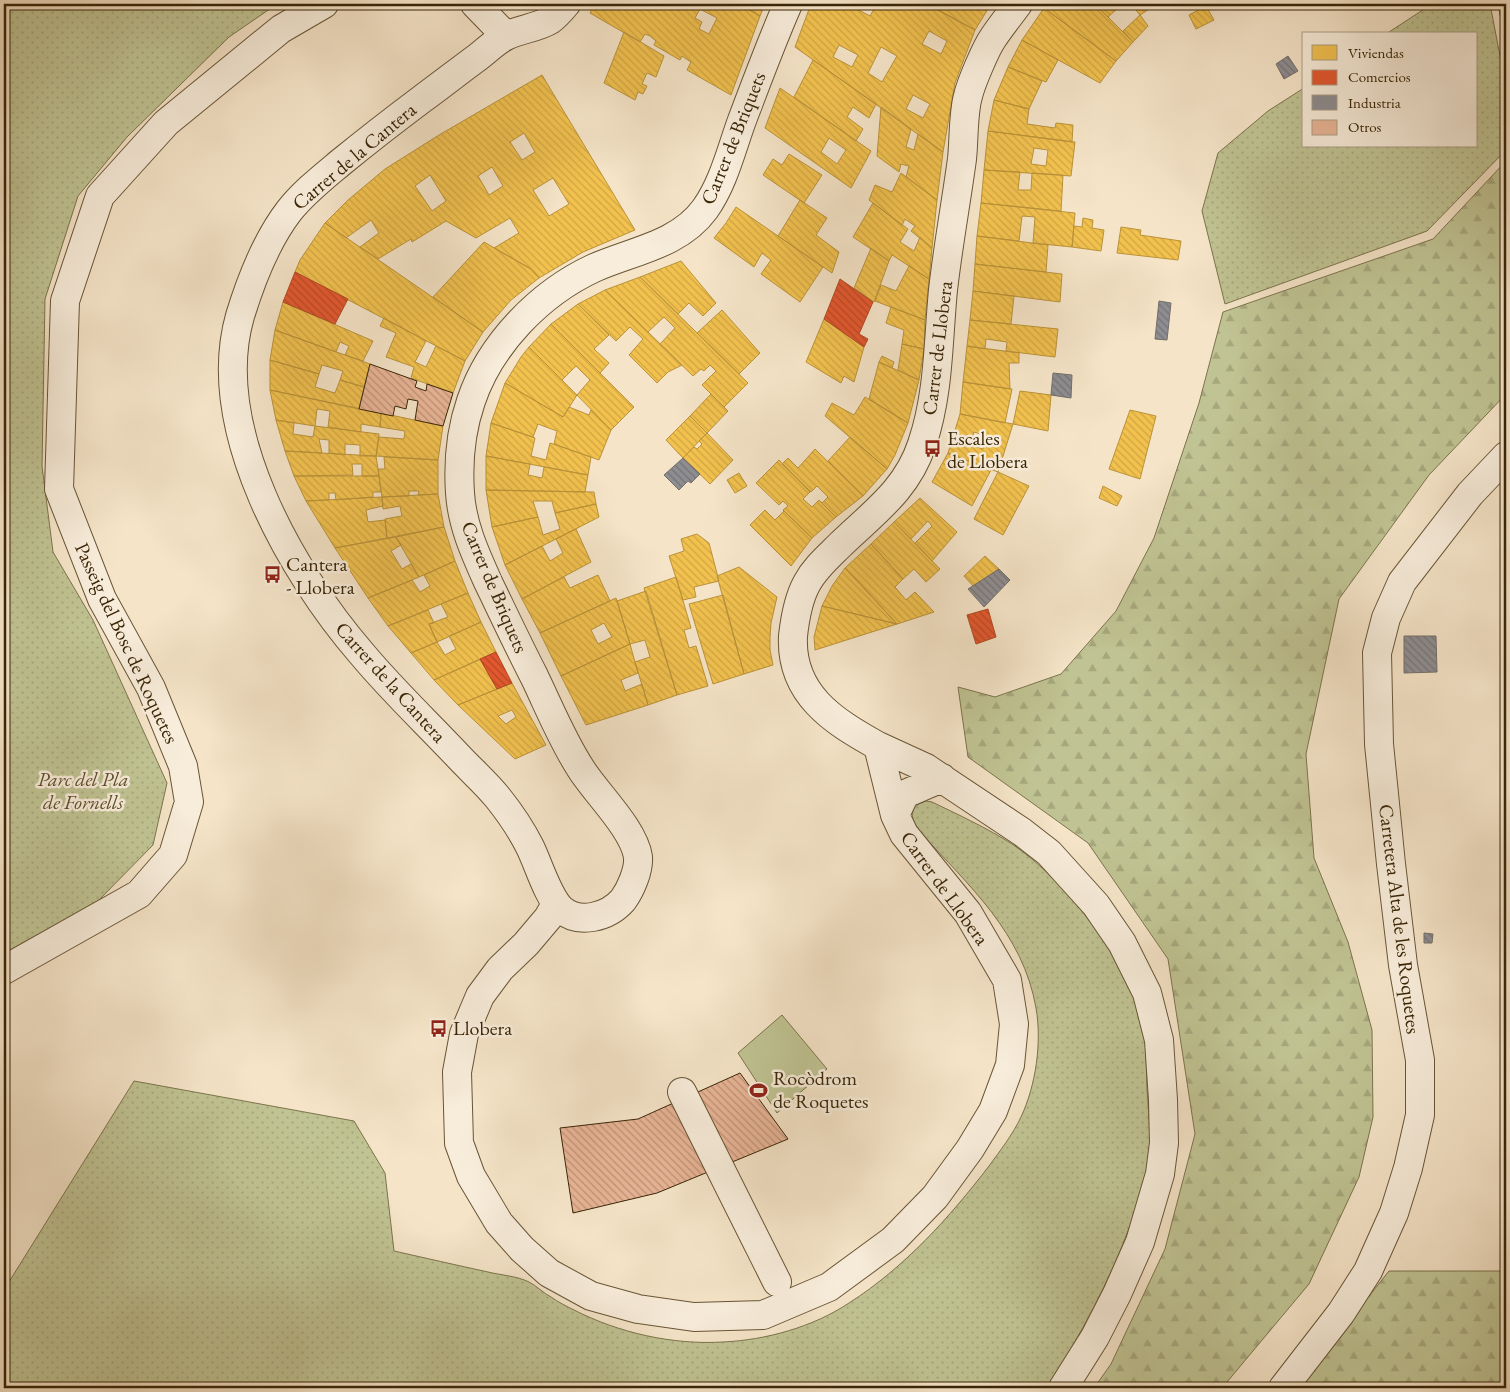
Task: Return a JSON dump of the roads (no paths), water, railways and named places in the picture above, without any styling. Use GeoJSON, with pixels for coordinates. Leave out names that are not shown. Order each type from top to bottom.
{"type":"FeatureCollection","features":[{"type":"Feature","properties":{"kind":"street","name":"Passeig del Bosc de Roquetes"},"geometry":{"type":"LineString","coordinates":[[4,970],[139,894],[173,855],[189,802],[183,766],[151,688],[102,599],[59,488],[65,300],[100,196],[166,123],[281,29],[324,4]]}},
{"type":"Feature","properties":{"kind":"street"},"geometry":{"type":"LineString","coordinates":[[475,4],[506,36]]}},
{"type":"Feature","properties":{"kind":"street","name":"Carrer de la Cantera"},"geometry":{"type":"LineString","coordinates":[[556,904],[526,839],[493,792],[362,654],[319,600],[279,530],[257,482],[247,456],[236,415],[232,382],[233,350],[240,318],[267,246],[289,212],[314,184],[375,134],[506,36],[553,19],[566,4]]}},
{"type":"Feature","properties":{"kind":"street","name":"Carrer de Briquets"},"geometry":{"type":"LineString","coordinates":[[556,904],[566,913],[578,918],[594,917],[610,910],[622,901],[636,874],[639,861],[636,848],[629,834],[578,765],[504,616],[474,549],[465,524],[460,495],[463,435],[469,405],[481,376],[499,348],[516,327],[540,303],[555,291],[599,265],[665,242],[693,223],[706,208],[716,191],[788,4]]}},
{"type":"Feature","properties":{"kind":"street","name":"Carrer de Llobera"},"geometry":{"type":"LineString","coordinates":[[556,904],[548,918],[526,944],[500,968],[480,996],[464,1034],[457,1072],[459,1142],[471,1176],[499,1223],[522,1249],[549,1273],[591,1296],[638,1309],[694,1316],[763,1315],[829,1287],[893,1240],[929,1203],[970,1149],[994,1111],[1010,1065],[1014,1024],[1008,980],[968,913],[904,834],[894,815],[878,746],[843,725],[821,707],[802,685],[794,660],[793,637],[796,610],[807,583],[821,563],[888,501],[904,482],[921,446],[931,416],[937,377],[944,288],[963,151],[968,97],[992,40],[1018,4]]}},
{"type":"Feature","properties":{"kind":"street","name":"Carretera Alta de les Roquetes"},"geometry":{"type":"LineString","coordinates":[[1283,1388],[1341,1313],[1368,1271],[1394,1213],[1408,1168],[1420,1115],[1420,1060],[1403,966],[1379,744],[1377,653],[1386,618],[1402,582],[1470,494],[1506,456]]}},
{"type":"Feature","properties":{"kind":"street"},"geometry":{"type":"LineString","coordinates":[[878,746],[926,768],[942,778],[1022,832],[1049,853],[1096,906],[1122,943],[1147,994],[1159,1040],[1164,1143],[1160,1174],[1151,1210],[1140,1242],[1117,1294],[1063,1388]]}},
{"type":"Feature","properties":{"kind":"street"},"geometry":{"type":"LineString","coordinates":[[894,815],[905,794],[942,778]]}},
{"type":"Feature","properties":{"kind":"street"},"geometry":{"type":"LineString","coordinates":[[682,1092],[776,1282]]}},
{"type":"Feature","properties":{"kind":"place","name":"Escales de Llobera"},"geometry":{"type":"Point","coordinates":[933,449]}},
{"type":"Feature","properties":{"kind":"place","name":"Cantera - Llobera"},"geometry":{"type":"Point","coordinates":[272,575]}},
{"type":"Feature","properties":{"kind":"place","name":"Llobera"},"geometry":{"type":"Point","coordinates":[439,1028]}},
{"type":"Feature","properties":{"kind":"place","name":"Rocòdrom de Roquetes"},"geometry":{"type":"Point","coordinates":[759,1090]}},
{"type":"Feature","properties":{"kind":"park label","name":"Parc del Pla de Fornells"},"geometry":{"type":"Point","coordinates":[83,790]}}]}
